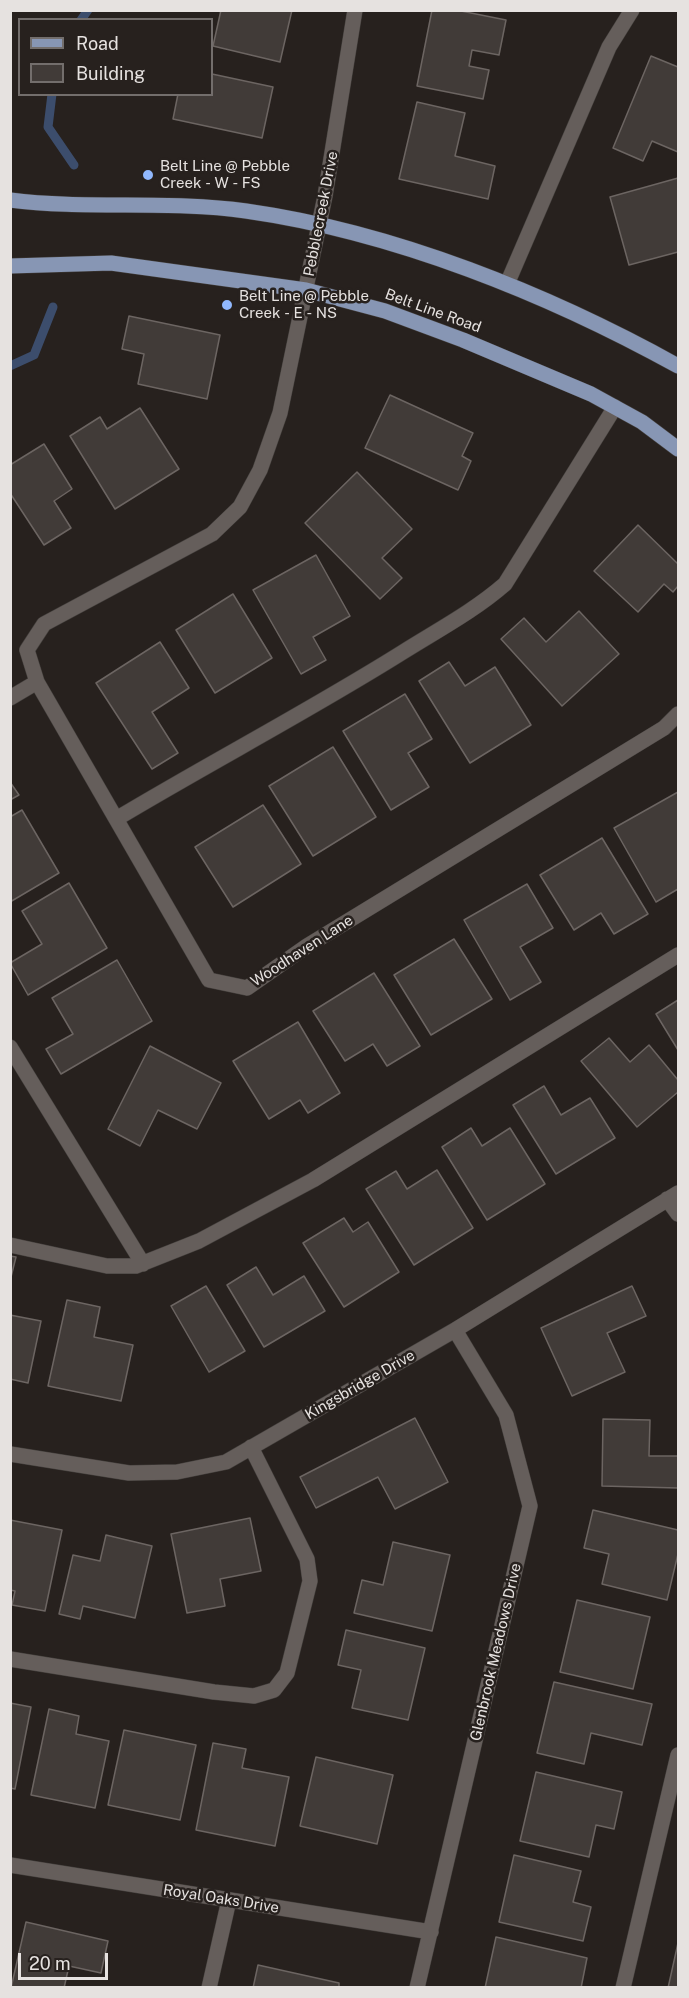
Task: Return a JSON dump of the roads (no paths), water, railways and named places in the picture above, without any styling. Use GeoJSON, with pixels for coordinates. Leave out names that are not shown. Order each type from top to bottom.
{"type":"FeatureCollection","features":[{"type":"Feature","properties":{"kind":"main road"},"geometry":{"type":"LineString","coordinates":[[10,200],[245,211],[404,247],[507,284],[621,334],[678,366]]}},
{"type":"Feature","properties":{"kind":"main road","name":"Belt Line Road"},"geometry":{"type":"LineString","coordinates":[[10,266],[111,263],[306,290],[385,311],[463,340],[591,394],[642,422],[678,449]]}},
{"type":"Feature","properties":{"kind":"street","name":"Pebblecreek Drive"},"geometry":{"type":"LineString","coordinates":[[27,650],[44,624],[212,534],[240,507],[260,470],[280,413],[331,169],[355,10]]}},
{"type":"Feature","properties":{"kind":"street"},"geometry":{"type":"LineString","coordinates":[[507,284],[609,47],[632,10]]}},
{"type":"Feature","properties":{"kind":"street"},"geometry":{"type":"LineString","coordinates":[[116,819],[324,701],[480,606],[505,584],[615,407]]}},
{"type":"Feature","properties":{"kind":"street","name":"Woodhaven Lane"},"geometry":{"type":"LineString","coordinates":[[27,650],[37,682],[209,980],[247,988],[307,946],[664,728],[678,714]]}},
{"type":"Feature","properties":{"kind":"street"},"geometry":{"type":"LineString","coordinates":[[10,698],[37,682]]}},
{"type":"Feature","properties":{"kind":"street"},"geometry":{"type":"LineString","coordinates":[[10,1245],[107,1266],[143,1264],[199,1241],[277,1200],[678,955]]}},
{"type":"Feature","properties":{"kind":"street"},"geometry":{"type":"LineString","coordinates":[[10,1047],[143,1264]]}},
{"type":"Feature","properties":{"kind":"street"},"geometry":{"type":"LineString","coordinates":[[673,1196],[678,1214]]}},
{"type":"Feature","properties":{"kind":"street","name":"Kingsbridge Drive"},"geometry":{"type":"LineString","coordinates":[[10,1454],[129,1473],[177,1472],[226,1462],[455,1330],[673,1196]]}},
{"type":"Feature","properties":{"kind":"street","name":"Glenbrook Meadows Drive"},"geometry":{"type":"LineString","coordinates":[[417,1988],[530,1506],[506,1415],[455,1330]]}},
{"type":"Feature","properties":{"kind":"street"},"geometry":{"type":"LineString","coordinates":[[10,1659],[214,1692],[254,1696],[274,1690],[287,1673],[310,1581],[307,1559],[251,1447]]}},
{"type":"Feature","properties":{"kind":"street"},"geometry":{"type":"LineString","coordinates":[[623,1988],[678,1755]]}},
{"type":"Feature","properties":{"kind":"street","name":"Royal Oaks Drive"},"geometry":{"type":"LineString","coordinates":[[10,1865],[431,1932]]}},
{"type":"Feature","properties":{"kind":"street"},"geometry":{"type":"LineString","coordinates":[[209,1988],[229,1900]]}},
{"type":"Feature","properties":{"kind":"waterway"},"geometry":{"type":"LineString","coordinates":[[82,18],[88,10]]}},
{"type":"Feature","properties":{"kind":"waterway"},"geometry":{"type":"LineString","coordinates":[[52,96],[48,127],[74,165]]}},
{"type":"Feature","properties":{"kind":"waterway"},"geometry":{"type":"LineString","coordinates":[[10,366],[34,355],[53,307]]}},
{"type":"Feature","properties":{"kind":"place","name":"Belt Line @ Pebble Creek - W - FS"},"geometry":{"type":"Point","coordinates":[148,175]}},
{"type":"Feature","properties":{"kind":"place","name":"Belt Line @ Pebble Creek - E - NS"},"geometry":{"type":"Point","coordinates":[227,305]}}]}
